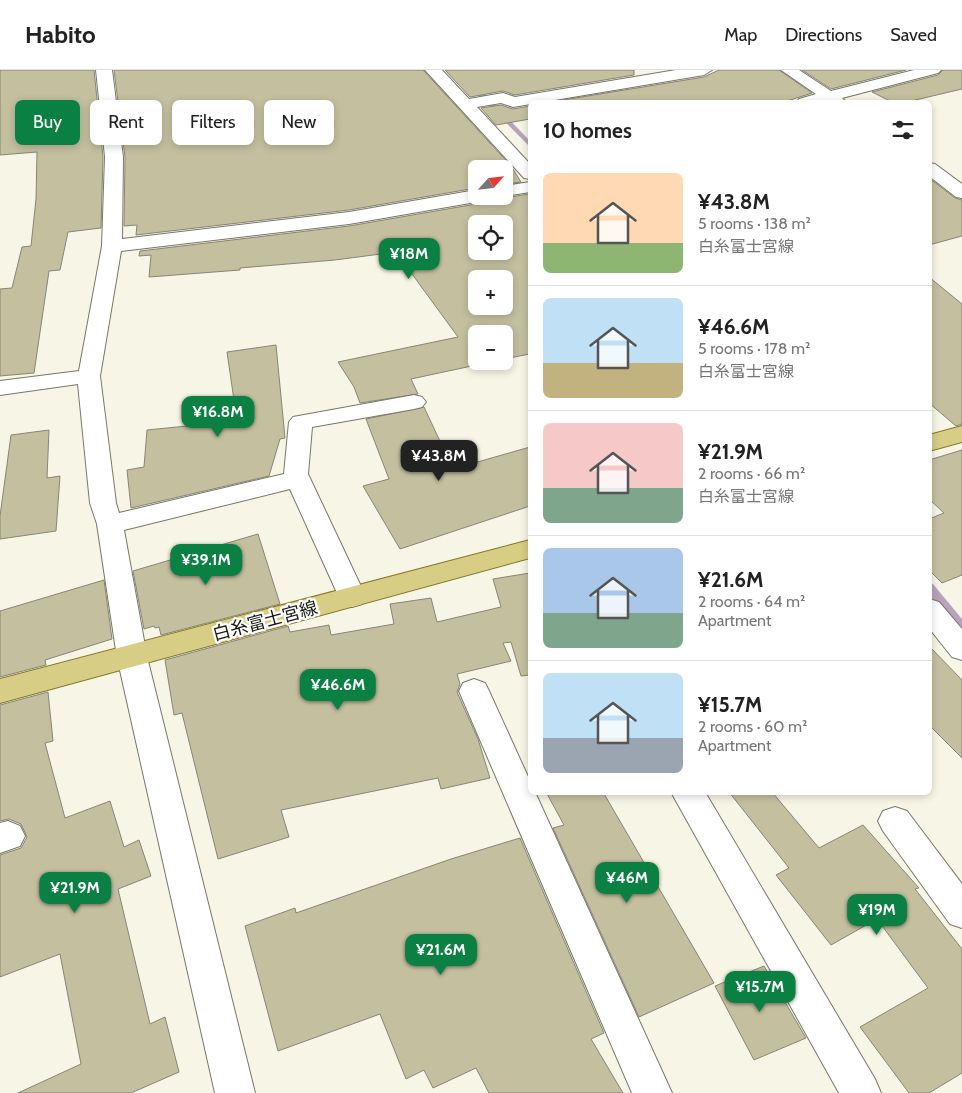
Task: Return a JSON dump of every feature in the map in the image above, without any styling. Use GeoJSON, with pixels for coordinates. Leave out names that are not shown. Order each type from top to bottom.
{"type":"FeatureCollection","features":[{"type":"Feature","properties":{"kind":"main road"},"geometry":{"type":"LineString","coordinates":[[932,442],[962,434]]}},
{"type":"Feature","properties":{"kind":"main road","name":"白糸富士宮線"},"geometry":{"type":"LineString","coordinates":[[0,691],[528,550]]}},
{"type":"Feature","properties":{"kind":"street"},"geometry":{"type":"LineString","coordinates":[[104,70],[114,157],[112,246],[88,376],[103,503],[110,524],[132,657],[235,1093]]}},
{"type":"Feature","properties":{"kind":"street"},"geometry":{"type":"LineString","coordinates":[[433,70],[528,172]]}},
{"type":"Feature","properties":{"kind":"street"},"geometry":{"type":"LineString","coordinates":[[465,104],[504,98],[513,102],[704,70]]}},
{"type":"Feature","properties":{"kind":"street"},"geometry":{"type":"LineString","coordinates":[[789,70],[835,99],[933,70]]}},
{"type":"Feature","properties":{"kind":"street"},"geometry":{"type":"LineString","coordinates":[[932,170],[962,193]]}},
{"type":"Feature","properties":{"kind":"street"},"geometry":{"type":"LineString","coordinates":[[513,190],[528,187]]}},
{"type":"Feature","properties":{"kind":"street"},"geometry":{"type":"LineString","coordinates":[[112,246],[349,218],[468,197]]}},
{"type":"Feature","properties":{"kind":"street"},"geometry":{"type":"LineString","coordinates":[[0,388],[88,376]]}},
{"type":"Feature","properties":{"kind":"street"},"geometry":{"type":"LineString","coordinates":[[352,597],[296,474],[301,422],[414,402]]}},
{"type":"Feature","properties":{"kind":"street"},"geometry":{"type":"LineString","coordinates":[[110,524],[298,479]]}},
{"type":"Feature","properties":{"kind":"street"},"geometry":{"type":"LineString","coordinates":[[932,613],[962,649]]}},
{"type":"Feature","properties":{"kind":"street"},"geometry":{"type":"LineString","coordinates":[[474,691],[652,1093]]}},
{"type":"Feature","properties":{"kind":"street"},"geometry":{"type":"LineString","coordinates":[[689,795],[861,1093]]}},
{"type":"Feature","properties":{"kind":"street"},"geometry":{"type":"LineString","coordinates":[[895,821],[962,912]]}},
{"type":"Feature","properties":{"kind":"building"},"geometry":{"type":"Polygon","coordinates":[[[0,70],[94,70],[97,100],[90,100],[90,145],[102,145],[101,228],[68,232],[60,270],[49,271],[34,373],[0,376],[0,289],[12,288],[22,247],[31,246],[36,199],[37,152],[0,155],[0,70]]]}},
{"type":"Feature","properties":{"kind":"building"},"geometry":{"type":"Polygon","coordinates":[[[114,70],[423,70],[506,160],[468,160],[468,189],[349,210],[136,235],[137,225],[124,226],[123,145],[162,145],[162,100],[118,100],[114,70]]]}},
{"type":"Feature","properties":{"kind":"building"},"geometry":{"type":"Polygon","coordinates":[[[445,70],[634,70],[634,75],[515,95],[503,91],[470,97],[445,70]]]}},
{"type":"Feature","properties":{"kind":"building"},"geometry":{"type":"Polygon","coordinates":[[[719,70],[779,70],[812,93],[790,100],[563,100],[704,77],[719,70]]]}},
{"type":"Feature","properties":{"kind":"building"},"geometry":{"type":"Polygon","coordinates":[[[802,70],[906,70],[831,89],[802,70]]]}},
{"type":"Feature","properties":{"kind":"building"},"geometry":{"type":"Polygon","coordinates":[[[943,70],[962,70],[962,89],[915,100],[888,100],[872,92],[938,75],[943,70]]]}},
{"type":"Feature","properties":{"kind":"building"},"geometry":{"type":"Polygon","coordinates":[[[501,105],[513,109],[528,106],[528,119],[496,125],[481,108],[501,105]]]}},
{"type":"Feature","properties":{"kind":"building"},"geometry":{"type":"Polygon","coordinates":[[[513,169],[521,182],[513,183],[513,169]]]}},
{"type":"Feature","properties":{"kind":"building"},"geometry":{"type":"Polygon","coordinates":[[[932,180],[955,198],[962,200],[962,236],[932,244],[932,180]]]}},
{"type":"Feature","properties":{"kind":"building"},"geometry":{"type":"Polygon","coordinates":[[[528,194],[528,354],[513,357],[513,325],[468,325],[468,367],[411,379],[418,394],[360,403],[354,387],[338,362],[458,337],[396,252],[335,260],[240,268],[240,270],[149,277],[151,255],[139,256],[140,251],[349,226],[470,205],[513,205],[513,197],[528,194]]]}},
{"type":"Feature","properties":{"kind":"building"},"geometry":{"type":"Polygon","coordinates":[[[932,279],[962,304],[962,424],[956,426],[932,406],[932,279]]]}},
{"type":"Feature","properties":{"kind":"building"},"geometry":{"type":"Polygon","coordinates":[[[276,345],[285,438],[280,439],[269,476],[131,508],[127,470],[144,467],[147,430],[237,421],[227,352],[276,345]]]}},
{"type":"Feature","properties":{"kind":"building"},"geometry":{"type":"Polygon","coordinates":[[[424,407],[453,469],[528,448],[528,507],[400,549],[363,486],[389,479],[366,419],[424,407]]]}},
{"type":"Feature","properties":{"kind":"building"},"geometry":{"type":"Polygon","coordinates":[[[49,430],[47,478],[60,476],[56,531],[0,539],[0,516],[11,435],[49,430]]]}},
{"type":"Feature","properties":{"kind":"building"},"geometry":{"type":"Polygon","coordinates":[[[962,450],[962,575],[942,583],[932,573],[932,518],[944,513],[932,502],[932,459],[962,450]]]}},
{"type":"Feature","properties":{"kind":"building"},"geometry":{"type":"Polygon","coordinates":[[[258,534],[280,604],[161,635],[159,627],[155,628],[154,626],[144,629],[133,571],[258,534]]]}},
{"type":"Feature","properties":{"kind":"building"},"geometry":{"type":"Polygon","coordinates":[[[528,573],[528,675],[521,676],[511,642],[503,643],[511,661],[457,674],[460,684],[457,692],[478,739],[490,778],[441,789],[438,778],[281,810],[289,837],[218,859],[182,713],[174,715],[165,660],[288,626],[290,632],[329,625],[331,635],[394,624],[390,604],[431,598],[437,622],[501,607],[493,579],[528,573]]]}},
{"type":"Feature","properties":{"kind":"building"},"geometry":{"type":"Polygon","coordinates":[[[104,580],[112,639],[45,660],[46,665],[0,677],[0,611],[104,580]]]}},
{"type":"Feature","properties":{"kind":"building"},"geometry":{"type":"Polygon","coordinates":[[[932,649],[962,680],[962,758],[932,728],[932,649]]]}},
{"type":"Feature","properties":{"kind":"building"},"geometry":{"type":"Polygon","coordinates":[[[48,692],[53,741],[45,743],[65,818],[110,801],[124,847],[139,840],[151,876],[118,889],[150,1024],[165,1017],[179,1072],[131,1093],[18,1093],[81,1064],[60,954],[0,977],[0,855],[21,848],[27,837],[21,824],[9,819],[0,821],[0,705],[48,692]]]}},
{"type":"Feature","properties":{"kind":"building"},"geometry":{"type":"Polygon","coordinates":[[[548,795],[605,795],[714,983],[639,1017],[553,828],[564,825],[548,795]]]}},
{"type":"Feature","properties":{"kind":"building"},"geometry":{"type":"Polygon","coordinates":[[[731,795],[775,795],[819,848],[863,825],[919,888],[915,889],[962,949],[962,1073],[929,1093],[909,1093],[860,1027],[928,988],[877,919],[831,945],[776,875],[789,868],[731,795]]]}},
{"type":"Feature","properties":{"kind":"building"},"geometry":{"type":"Polygon","coordinates":[[[520,838],[604,1033],[591,1039],[623,1093],[489,1093],[476,1068],[433,1088],[424,1070],[406,1079],[380,1014],[278,1051],[245,926],[295,908],[296,913],[451,859],[520,838]]]}},
{"type":"Feature","properties":{"kind":"building"},"geometry":{"type":"Polygon","coordinates":[[[764,966],[806,1038],[754,1060],[715,986],[764,966]]]}},
{"type":"Feature","properties":{"kind":"waterway"},"geometry":{"type":"LineString","coordinates":[[457,70],[528,143]]}},
{"type":"Feature","properties":{"kind":"waterway"},"geometry":{"type":"LineString","coordinates":[[932,591],[962,628]]}}]}
